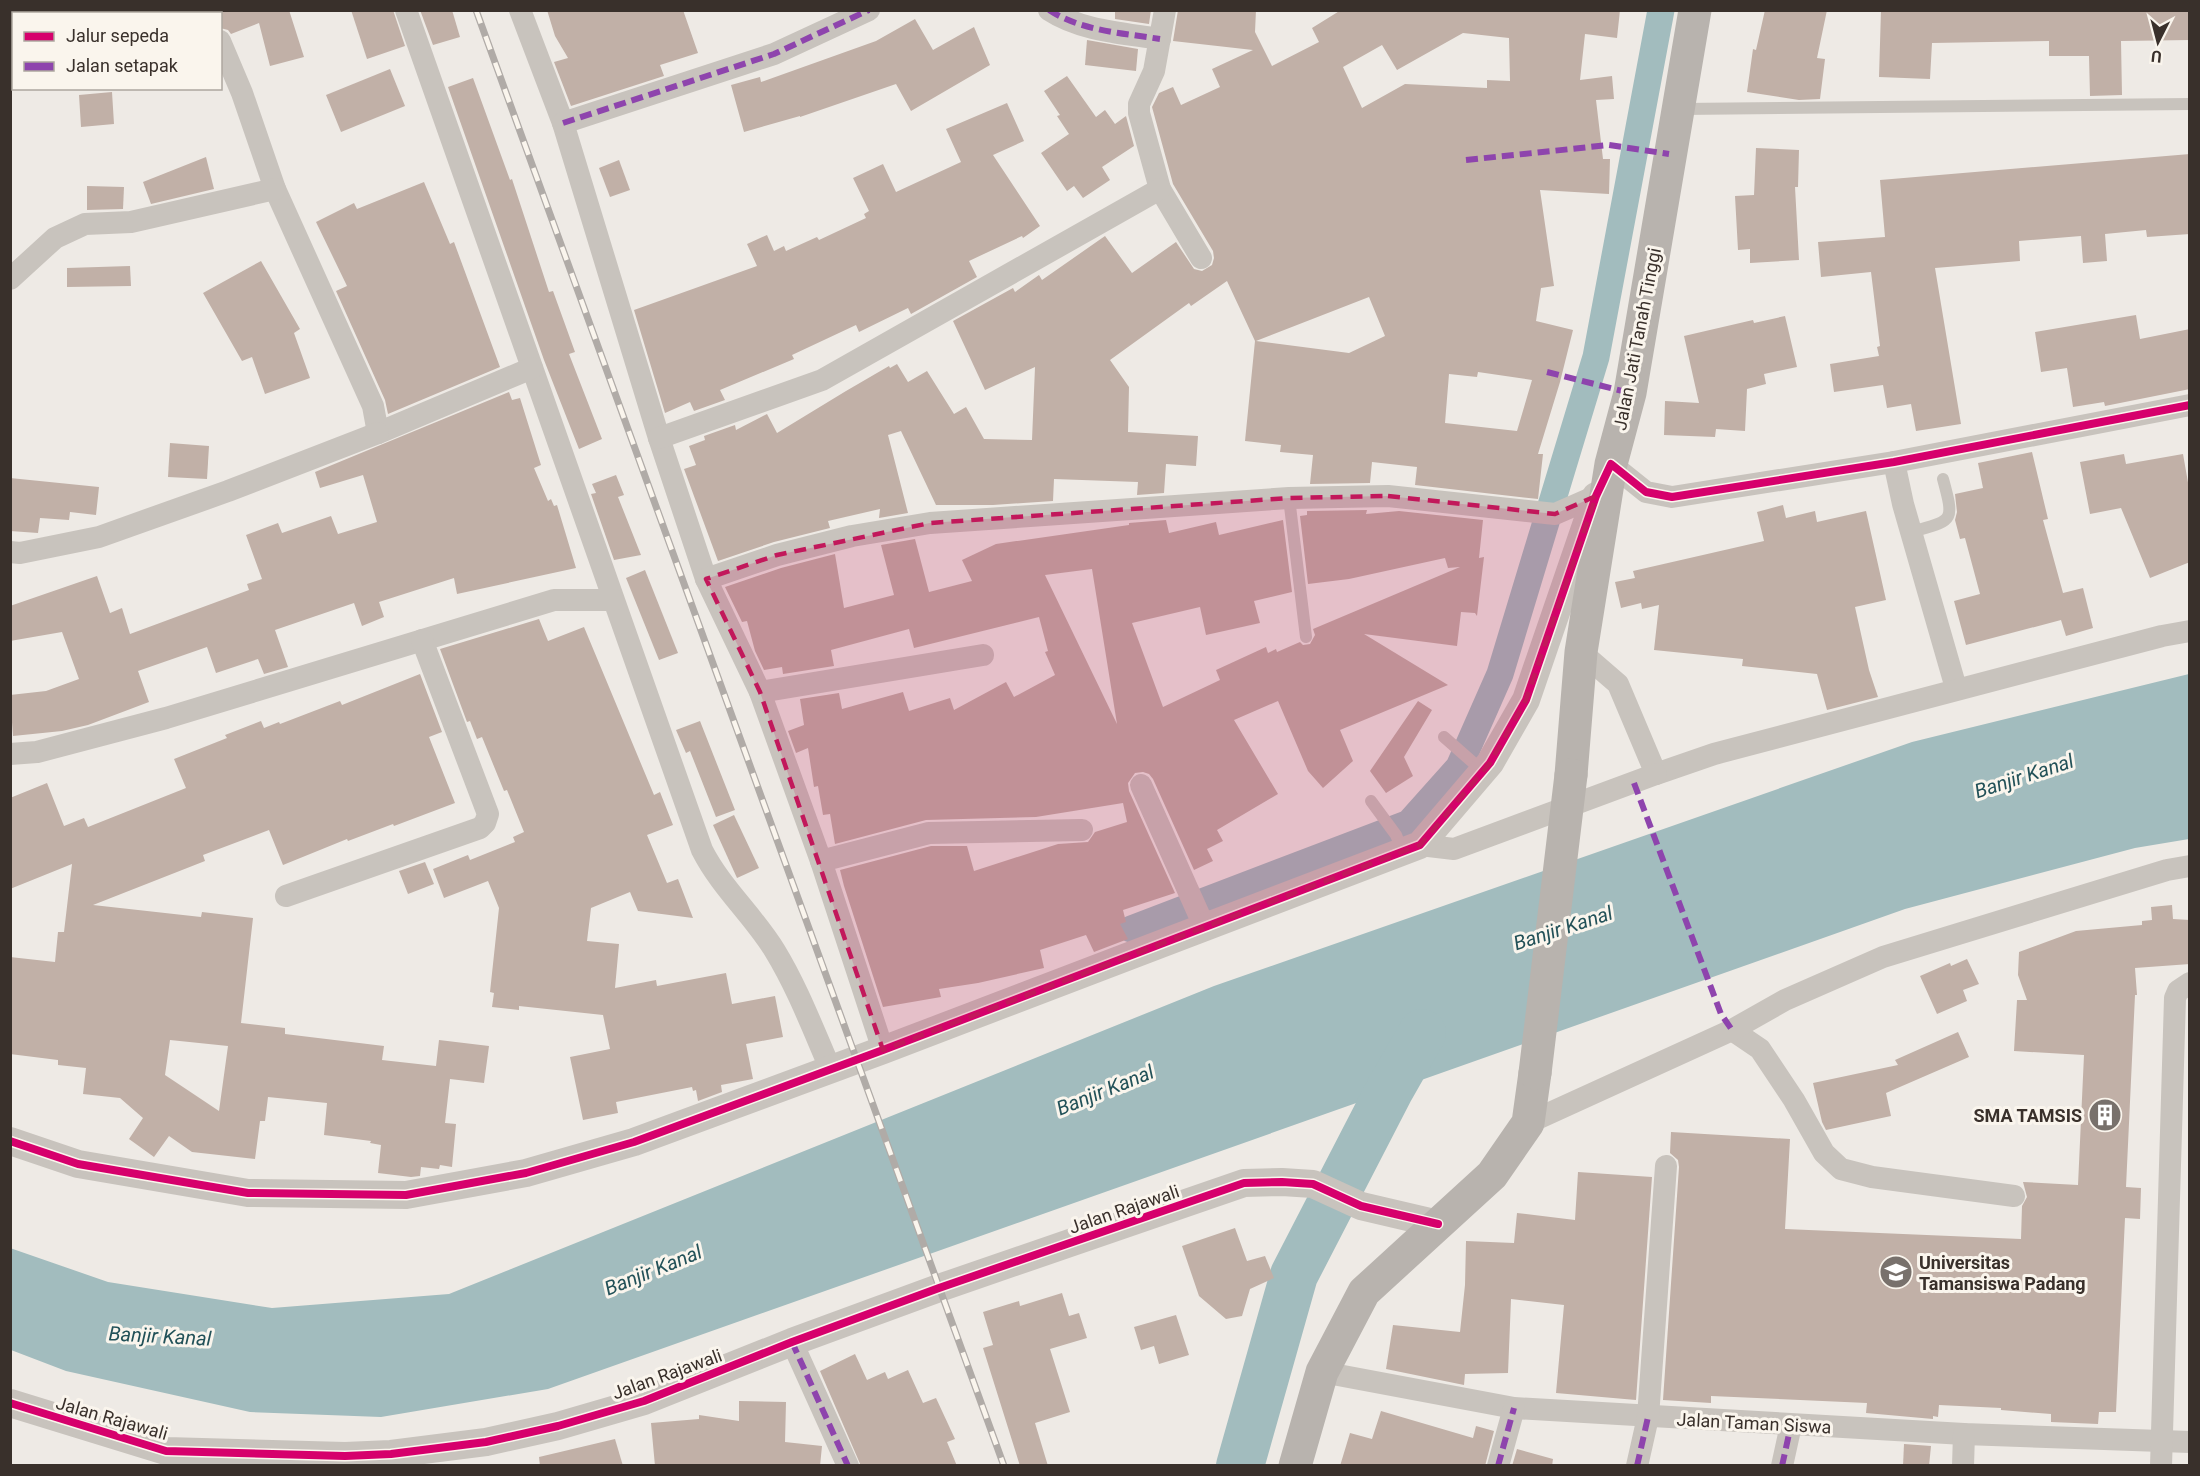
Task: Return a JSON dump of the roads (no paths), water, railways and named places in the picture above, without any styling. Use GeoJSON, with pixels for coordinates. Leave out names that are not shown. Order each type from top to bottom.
{"type":"FeatureCollection","features":[{"type":"Feature","properties":{"kind":"main road","name":"Jalan Jati Tanah Tinggi"},"geometry":{"type":"LineString","coordinates":[[1527,1123],[1571,775],[1581,652],[1611,464],[1630,393],[1695,10]]}},
{"type":"Feature","properties":{"kind":"main road"},"geometry":{"type":"LineString","coordinates":[[1295,1466],[1322,1372],[1364,1293],[1492,1175],[1527,1123]]}},
{"type":"Feature","properties":{"kind":"street"},"geometry":{"type":"LineString","coordinates":[[406,10],[702,850],[714,873],[774,950],[797,994],[830,1068]]}},
{"type":"Feature","properties":{"kind":"street"},"geometry":{"type":"LineString","coordinates":[[520,10],[563,123],[659,438],[706,579],[760,692],[821,861],[884,1050]]}},
{"type":"Feature","properties":{"kind":"street"},"geometry":{"type":"LineString","coordinates":[[563,123],[774,54],[870,10]]}},
{"type":"Feature","properties":{"kind":"street"},"geometry":{"type":"LineString","coordinates":[[1049,10],[1079,25],[1160,39]]}},
{"type":"Feature","properties":{"kind":"street"},"geometry":{"type":"LineString","coordinates":[[1165,10],[1154,71],[1139,104],[1139,113],[1160,189],[1201,258]]}},
{"type":"Feature","properties":{"kind":"street"},"geometry":{"type":"LineString","coordinates":[[222,46],[242,93],[275,189],[373,406],[378,433]]}},
{"type":"Feature","properties":{"kind":"street"},"geometry":{"type":"LineString","coordinates":[[10,279],[55,238],[85,224],[131,222],[275,189]]}},
{"type":"Feature","properties":{"kind":"street"},"geometry":{"type":"LineString","coordinates":[[659,438],[822,380],[1160,189]]}},
{"type":"Feature","properties":{"kind":"street"},"geometry":{"type":"LineString","coordinates":[[10,552],[20,553],[99,537],[228,491],[378,433],[532,368]]}},
{"type":"Feature","properties":{"kind":"street"},"geometry":{"type":"LineString","coordinates":[[10,1141],[78,1164],[248,1193],[406,1195],[526,1173],[634,1142],[884,1050],[1204,921],[1406,844],[1484,765],[1526,700],[1596,496],[1611,464],[1646,492],[1672,497],[1894,462],[2190,405]]}},
{"type":"Feature","properties":{"kind":"street"},"geometry":{"type":"LineString","coordinates":[[1894,462],[1911,532],[1956,688]]}},
{"type":"Feature","properties":{"kind":"street"},"geometry":{"type":"LineString","coordinates":[[706,579],[777,555],[852,536],[930,523],[1289,498],[1388,496],[1544,513],[1596,496]]}},
{"type":"Feature","properties":{"kind":"street"},"geometry":{"type":"LineString","coordinates":[[10,754],[38,752],[165,718],[554,600],[613,600]]}},
{"type":"Feature","properties":{"kind":"street"},"geometry":{"type":"LineString","coordinates":[[1406,844],[1454,849],[1714,754],[1956,688],[2190,631]]}},
{"type":"Feature","properties":{"kind":"street"},"geometry":{"type":"LineString","coordinates":[[285,896],[480,828],[485,823],[488,814],[422,640]]}},
{"type":"Feature","properties":{"kind":"street"},"geometry":{"type":"LineString","coordinates":[[1581,652],[1618,684],[1656,774]]}},
{"type":"Feature","properties":{"kind":"street"},"geometry":{"type":"LineString","coordinates":[[760,692],[983,655]]}},
{"type":"Feature","properties":{"kind":"street"},"geometry":{"type":"LineString","coordinates":[[1141,785],[1184,884],[1204,921]]}},
{"type":"Feature","properties":{"kind":"street"},"geometry":{"type":"LineString","coordinates":[[821,861],[929,833],[1082,830]]}},
{"type":"Feature","properties":{"kind":"street"},"geometry":{"type":"LineString","coordinates":[[1527,1123],[1732,1030],[1785,999],[1883,957],[2167,870],[2190,866]]}},
{"type":"Feature","properties":{"kind":"street"},"geometry":{"type":"LineString","coordinates":[[2161,1466],[2175,998],[2178,991],[2190,983]]}},
{"type":"Feature","properties":{"kind":"street"},"geometry":{"type":"LineString","coordinates":[[1732,1030],[1760,1049],[1794,1100],[1824,1153],[1841,1169],[1872,1177],[2014,1196]]}},
{"type":"Feature","properties":{"kind":"street"},"geometry":{"type":"LineString","coordinates":[[1637,1466],[1648,1416],[1666,1166]]}},
{"type":"Feature","properties":{"kind":"street","name":"Jalan Rajawali"},"geometry":{"type":"LineString","coordinates":[[10,1403],[164,1458],[344,1461],[486,1442],[558,1426],[645,1401],[792,1342],[939,1288],[1244,1184],[1282,1182],[1313,1184],[1360,1206],[1438,1224]]}},
{"type":"Feature","properties":{"kind":"street"},"geometry":{"type":"LineString","coordinates":[[792,1342],[848,1466]]}},
{"type":"Feature","properties":{"kind":"street","name":"Jalan Taman Siswa"},"geometry":{"type":"LineString","coordinates":[[1322,1372],[1514,1408],[1964,1434],[2190,1442]]}},
{"type":"Feature","properties":{"kind":"street"},"geometry":{"type":"LineString","coordinates":[[1498,1466],[1514,1408]]}},
{"type":"Feature","properties":{"kind":"street"},"geometry":{"type":"LineString","coordinates":[[1782,1466],[1791,1425]]}},
{"type":"Feature","properties":{"kind":"street"},"geometry":{"type":"LineString","coordinates":[[1963,1466],[1964,1434]]}},
{"type":"Feature","properties":{"kind":"lane"},"geometry":{"type":"LineString","coordinates":[[1677,109],[2190,104]]}},
{"type":"Feature","properties":{"kind":"lane"},"geometry":{"type":"LineString","coordinates":[[1911,532],[1943,523],[1949,518],[1951,507],[1943,479]]}},
{"type":"Feature","properties":{"kind":"lane"},"geometry":{"type":"LineString","coordinates":[[1289,498],[1306,637]]}},
{"type":"Feature","properties":{"kind":"lane"},"geometry":{"type":"LineString","coordinates":[[1449,741],[1484,765]]}},
{"type":"Feature","properties":{"kind":"lane"},"geometry":{"type":"LineString","coordinates":[[1374,805],[1406,844]]}},
{"type":"Feature","properties":{"kind":"water","name":"Banjir Kanal"},"geometry":{"type":"Polygon","coordinates":[[[2189,674],[2189,839],[2135,848],[1905,909],[548,1389],[381,1417],[250,1412],[66,1371],[11,1350],[10,1248],[108,1282],[272,1308],[449,1294],[1214,986],[1912,742],[2189,674]]]}},
{"type":"Feature","properties":{"kind":"waterway"},"geometry":{"type":"LineString","coordinates":[[1131,929],[1409,823],[1459,767],[1500,674],[1596,357],[1661,10]]}},
{"type":"Feature","properties":{"kind":"waterway"},"geometry":{"type":"LineString","coordinates":[[1240,1466],[1294,1275],[1389,1091],[1422,1033]]}},
{"type":"Feature","properties":{"kind":"railway"},"geometry":{"type":"LineString","coordinates":[[476,10],[1004,1466]]}},
{"type":"Feature","properties":{"kind":"place","name":"SMA TAMSIS"},"geometry":{"type":"Point","coordinates":[2105,1115]}},
{"type":"Feature","properties":{"kind":"place","name":"Universitas Tamansiswa Padang"},"geometry":{"type":"Point","coordinates":[1896,1272]}}]}
